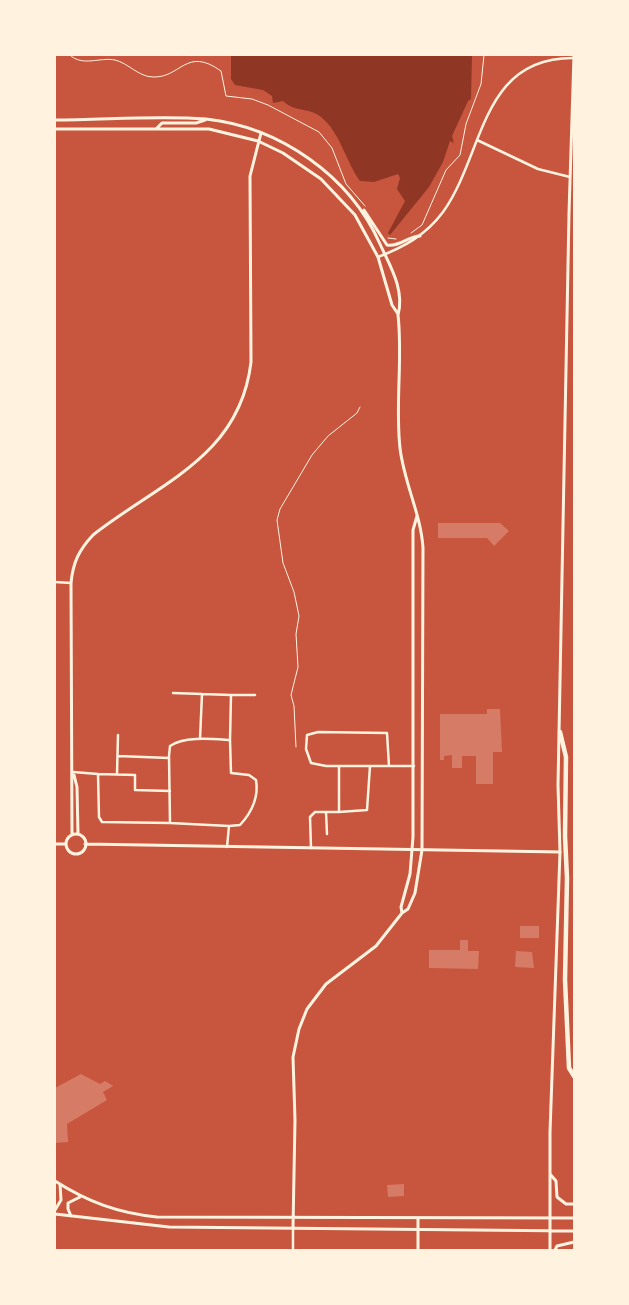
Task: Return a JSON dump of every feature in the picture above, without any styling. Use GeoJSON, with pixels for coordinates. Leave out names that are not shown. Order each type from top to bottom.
{"type":"FeatureCollection","features":[{"type":"Feature","properties":{"kind":"highway"},"geometry":{"type":"LineString","coordinates":[[560,732],[566,757],[565,836],[567,878],[565,980],[569,1068],[574,1076]]}},
{"type":"Feature","properties":{"kind":"main road"},"geometry":{"type":"LineString","coordinates":[[550,1250],[550,1173],[560,852],[560,732],[570,177],[574,57]]}},
{"type":"Feature","properties":{"kind":"main road"},"geometry":{"type":"LineString","coordinates":[[55,120],[208,120],[261,133],[310,159],[362,207],[387,245],[397,244],[412,236],[420,236]]}},
{"type":"Feature","properties":{"kind":"main road"},"geometry":{"type":"LineString","coordinates":[[157,128],[162,123],[196,123],[208,120]]}},
{"type":"Feature","properties":{"kind":"main road"},"geometry":{"type":"LineString","coordinates":[[55,129],[210,129],[258,141],[292,158],[330,187],[355,215],[378,257],[392,305],[398,315]]}},
{"type":"Feature","properties":{"kind":"main road"},"geometry":{"type":"LineString","coordinates":[[72,835],[71,583],[74,562],[78,552],[93,535],[206,454],[225,432],[240,405],[247,384],[251,356],[250,182],[252,163],[261,133]]}},
{"type":"Feature","properties":{"kind":"main road"},"geometry":{"type":"LineString","coordinates":[[293,1227],[295,1120],[293,1057],[299,1029],[306,1009],[326,984],[376,946],[408,909],[415,893],[422,850],[423,548],[422,530],[400,448],[398,315],[401,305],[390,262],[364,214],[350,195]]}},
{"type":"Feature","properties":{"kind":"main road"},"geometry":{"type":"LineString","coordinates":[[402,914],[401,907],[410,874],[413,850],[413,530],[417,516]]}},
{"type":"Feature","properties":{"kind":"main road"},"geometry":{"type":"LineString","coordinates":[[73,773],[77,787],[78,834]]}},
{"type":"Feature","properties":{"kind":"main road"},"geometry":{"type":"LineString","coordinates":[[78,834],[83,837],[85,844],[82,851],[76,854],[70,852],[66,844],[68,838],[78,834]]}},
{"type":"Feature","properties":{"kind":"main road"},"geometry":{"type":"LineString","coordinates":[[55,844],[66,844]]}},
{"type":"Feature","properties":{"kind":"main road"},"geometry":{"type":"LineString","coordinates":[[85,844],[560,852]]}},
{"type":"Feature","properties":{"kind":"main road"},"geometry":{"type":"LineString","coordinates":[[550,1173],[556,1181],[557,1197],[566,1204],[574,1204]]}},
{"type":"Feature","properties":{"kind":"main road"},"geometry":{"type":"LineString","coordinates":[[55,1181],[80,1196],[123,1212],[180,1217],[574,1218]]}},
{"type":"Feature","properties":{"kind":"main road"},"geometry":{"type":"LineString","coordinates":[[55,1210],[62,1200],[60,1184]]}},
{"type":"Feature","properties":{"kind":"main road"},"geometry":{"type":"LineString","coordinates":[[71,1216],[68,1203],[80,1196]]}},
{"type":"Feature","properties":{"kind":"main road"},"geometry":{"type":"LineString","coordinates":[[55,1214],[180,1227],[574,1231]]}},
{"type":"Feature","properties":{"kind":"main road"},"geometry":{"type":"LineString","coordinates":[[180,1217],[180,1227]]}},
{"type":"Feature","properties":{"kind":"main road"},"geometry":{"type":"LineString","coordinates":[[418,1219],[418,1250]]}},
{"type":"Feature","properties":{"kind":"main road"},"geometry":{"type":"LineString","coordinates":[[555,1250],[558,1246],[574,1242]]}},
{"type":"Feature","properties":{"kind":"street"},"geometry":{"type":"LineString","coordinates":[[378,257],[420,236],[433,224],[447,205],[495,100],[508,83],[535,64],[574,57]]}},
{"type":"Feature","properties":{"kind":"street"},"geometry":{"type":"LineString","coordinates":[[477,140],[538,169],[570,177]]}},
{"type":"Feature","properties":{"kind":"street"},"geometry":{"type":"LineString","coordinates":[[55,582],[71,583]]}},
{"type":"Feature","properties":{"kind":"street"},"geometry":{"type":"LineString","coordinates":[[173,693],[255,695]]}},
{"type":"Feature","properties":{"kind":"street"},"geometry":{"type":"LineString","coordinates":[[200,739],[202,694]]}},
{"type":"Feature","properties":{"kind":"street"},"geometry":{"type":"LineString","coordinates":[[98,774],[99,817],[102,822],[240,825],[248,816],[258,791],[256,780],[249,776],[231,773],[231,695]]}},
{"type":"Feature","properties":{"kind":"street"},"geometry":{"type":"LineString","coordinates":[[389,766],[387,733],[318,732],[306,735],[306,749],[311,763],[339,766],[389,766],[414,766]]}},
{"type":"Feature","properties":{"kind":"street"},"geometry":{"type":"LineString","coordinates":[[117,774],[118,734]]}},
{"type":"Feature","properties":{"kind":"street"},"geometry":{"type":"LineString","coordinates":[[170,823],[170,746],[177,741],[200,739],[230,740]]}},
{"type":"Feature","properties":{"kind":"street"},"geometry":{"type":"LineString","coordinates":[[118,756],[169,758]]}},
{"type":"Feature","properties":{"kind":"street"},"geometry":{"type":"LineString","coordinates":[[339,766],[337,795],[339,812]]}},
{"type":"Feature","properties":{"kind":"street"},"geometry":{"type":"LineString","coordinates":[[311,848],[310,817],[315,812],[358,813],[367,810],[370,766]]}},
{"type":"Feature","properties":{"kind":"street"},"geometry":{"type":"LineString","coordinates":[[73,773],[135,775],[136,790],[170,792]]}},
{"type":"Feature","properties":{"kind":"street"},"geometry":{"type":"LineString","coordinates":[[326,812],[327,834]]}},
{"type":"Feature","properties":{"kind":"street"},"geometry":{"type":"LineString","coordinates":[[227,847],[229,826]]}},
{"type":"Feature","properties":{"kind":"street"},"geometry":{"type":"LineString","coordinates":[[293,1227],[293,1250]]}},
{"type":"Feature","properties":{"kind":"path"},"geometry":{"type":"LineString","coordinates":[[70,55],[80,60],[117,61],[145,76],[153,77],[160,77],[189,62],[197,61],[217,68],[221,71],[226,96],[252,99],[268,105],[319,132],[332,148],[346,184],[367,210]]}},
{"type":"Feature","properties":{"kind":"path"},"geometry":{"type":"LineString","coordinates":[[408,236],[422,225],[446,170],[460,156],[466,124],[481,84],[484,55]]}},
{"type":"Feature","properties":{"kind":"path"},"geometry":{"type":"LineString","coordinates":[[386,237],[399,239]]}},
{"type":"Feature","properties":{"kind":"path"},"geometry":{"type":"LineString","coordinates":[[296,747],[294,706],[291,695],[298,668],[296,634],[298,616],[294,592],[283,563],[277,520],[280,509],[312,455],[328,436],[357,413],[360,407]]}},
{"type":"Feature","properties":{"kind":"shaded area"},"geometry":{"type":"Polygon","coordinates":[[[231,55],[472,55],[471,99],[468,101],[452,136],[454,143],[450,141],[443,162],[429,187],[390,235],[388,233],[405,201],[397,189],[400,178],[398,174],[374,182],[360,181],[328,123],[312,112],[293,107],[283,101],[273,103],[272,96],[263,90],[235,85],[231,79],[231,55]]]}},
{"type":"Feature","properties":{"kind":"building"},"geometry":{"type":"Polygon","coordinates":[[[438,523],[500,523],[509,531],[494,546],[487,538],[438,538],[438,523]]]}},
{"type":"Feature","properties":{"kind":"building"},"geometry":{"type":"Polygon","coordinates":[[[487,709],[500,709],[502,752],[493,752],[493,784],[476,784],[476,756],[462,756],[462,768],[452,768],[452,755],[444,756],[444,760],[440,760],[440,714],[487,714],[487,709]]]}},
{"type":"Feature","properties":{"kind":"building"},"geometry":{"type":"Polygon","coordinates":[[[520,926],[539,926],[539,938],[520,938],[520,926]]]}},
{"type":"Feature","properties":{"kind":"building"},"geometry":{"type":"Polygon","coordinates":[[[460,940],[468,940],[468,951],[479,951],[478,969],[429,968],[429,950],[460,950],[460,940]]]}},
{"type":"Feature","properties":{"kind":"building"},"geometry":{"type":"Polygon","coordinates":[[[516,951],[532,952],[534,968],[515,967],[516,951]]]}},
{"type":"Feature","properties":{"kind":"building"},"geometry":{"type":"Polygon","coordinates":[[[81,1074],[100,1084],[105,1081],[113,1086],[103,1092],[107,1100],[67,1124],[68,1142],[55,1143],[55,1088],[81,1074]]]}},
{"type":"Feature","properties":{"kind":"building"},"geometry":{"type":"Polygon","coordinates":[[[404,1184],[404,1196],[388,1197],[387,1185],[404,1184]]]}}]}
